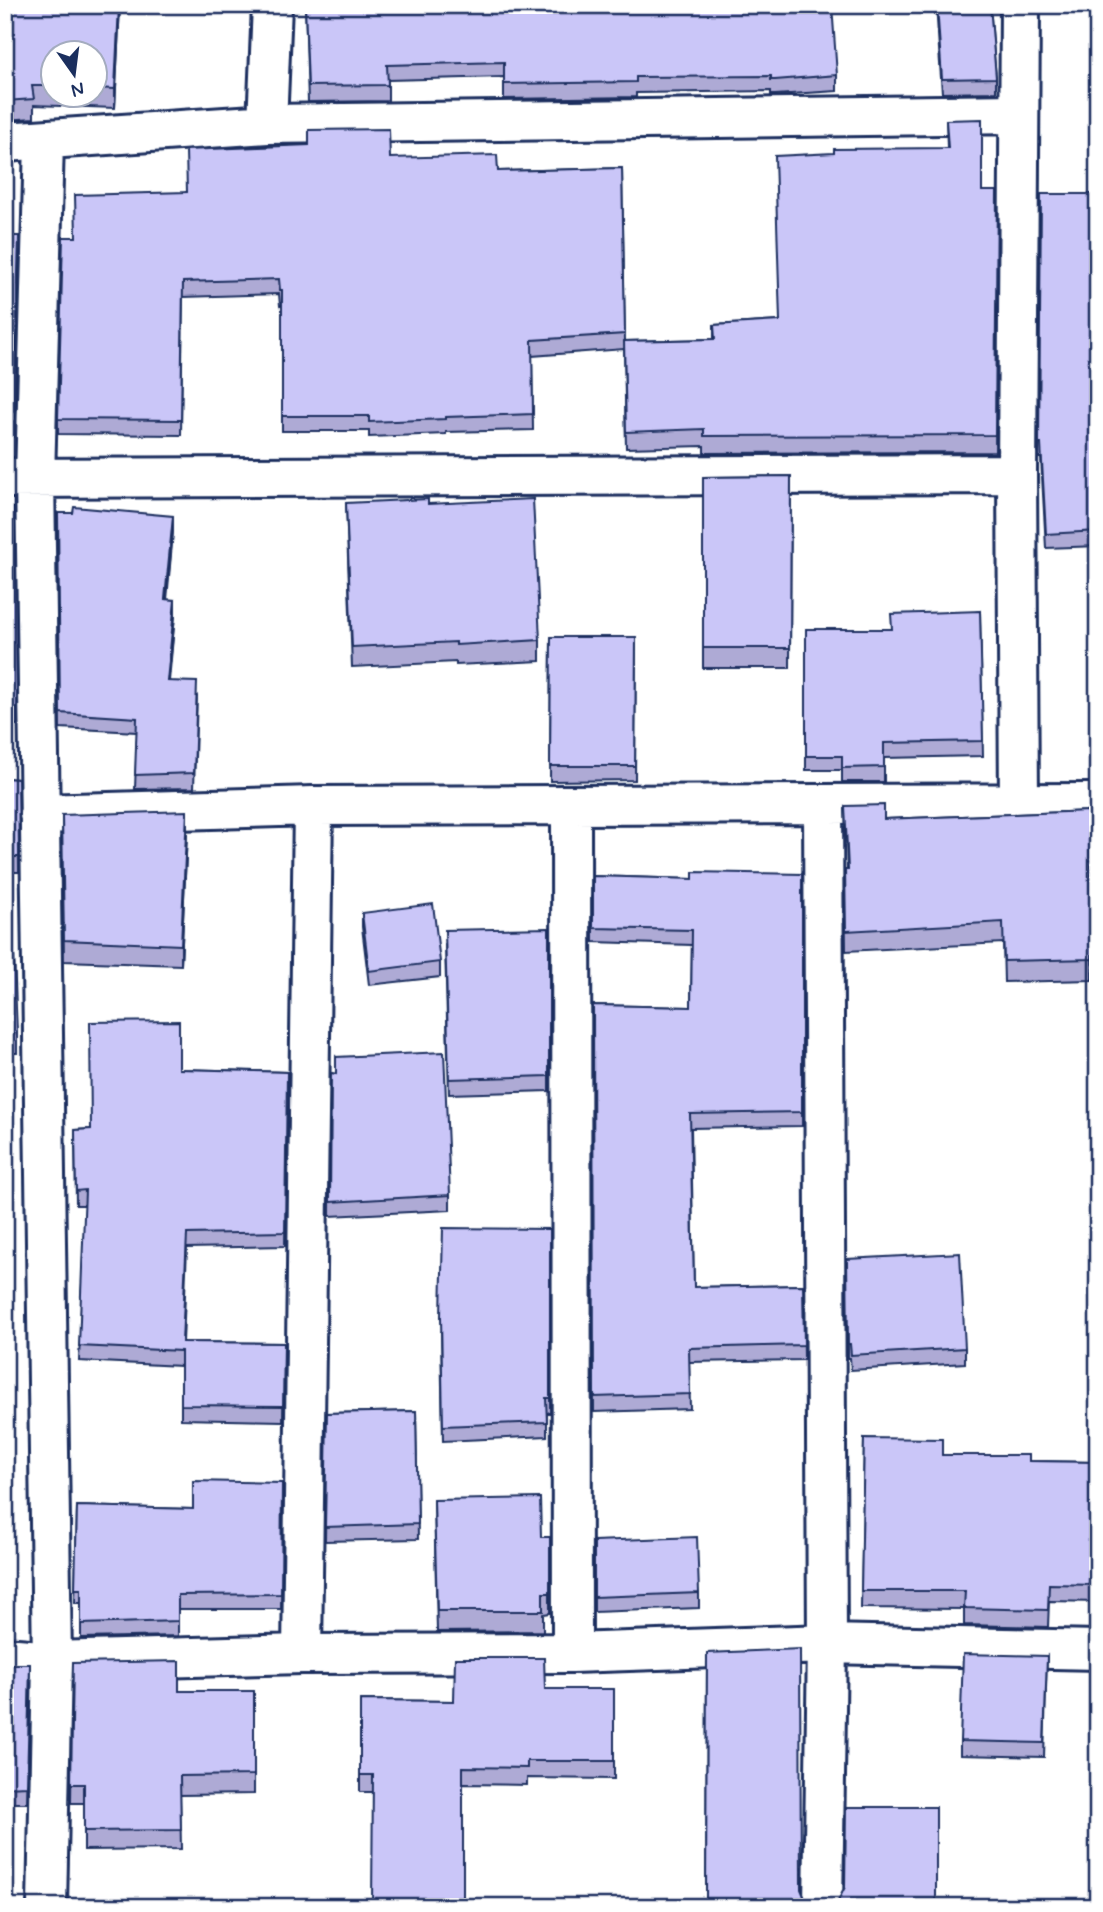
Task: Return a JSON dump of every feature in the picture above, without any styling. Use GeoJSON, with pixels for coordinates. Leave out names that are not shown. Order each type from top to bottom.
{"type":"FeatureCollection","features":[{"type":"Feature","properties":{"kind":"street"},"geometry":{"type":"LineString","coordinates":[[267,124],[272,5]]}},
{"type":"Feature","properties":{"kind":"street"},"geometry":{"type":"LineString","coordinates":[[1019,804],[1017,474],[1020,5]]}},
{"type":"Feature","properties":{"kind":"street"},"geometry":{"type":"LineString","coordinates":[[5,142],[267,124],[1018,114]]}},
{"type":"Feature","properties":{"kind":"street"},"geometry":{"type":"LineString","coordinates":[[44,141],[20,478],[39,814],[52,1661],[47,1907]]}},
{"type":"Feature","properties":{"kind":"street"},"geometry":{"type":"LineString","coordinates":[[20,478],[1017,474]]}},
{"type":"Feature","properties":{"kind":"street"},"geometry":{"type":"LineString","coordinates":[[39,814],[313,806],[1098,803]]}},
{"type":"Feature","properties":{"kind":"street"},"geometry":{"type":"LineString","coordinates":[[822,804],[827,1644],[823,1907]]}},
{"type":"Feature","properties":{"kind":"street"},"geometry":{"type":"LineString","coordinates":[[571,805],[572,1653]]}},
{"type":"Feature","properties":{"kind":"street"},"geometry":{"type":"LineString","coordinates":[[302,1654],[313,806]]}},
{"type":"Feature","properties":{"kind":"street"},"geometry":{"type":"LineString","coordinates":[[5,1657],[52,1661],[302,1654],[572,1653],[827,1644],[1098,1650]]}},
{"type":"Feature","properties":{"kind":"building"},"geometry":{"type":"Polygon","coordinates":[[[5,5],[119,5],[115,89],[108,89],[108,38],[38,38],[38,86],[32,86],[34,99],[5,101],[5,5]]]}},
{"type":"Feature","properties":{"kind":"building"},"geometry":{"type":"Polygon","coordinates":[[[305,5],[832,5],[837,75],[775,80],[771,80],[771,76],[636,77],[636,82],[504,84],[504,62],[387,65],[388,85],[308,86],[305,5]]]}},
{"type":"Feature","properties":{"kind":"building"},"geometry":{"type":"Polygon","coordinates":[[[937,5],[990,5],[996,78],[942,79],[937,5]]]}},
{"type":"Feature","properties":{"kind":"building"},"geometry":{"type":"Polygon","coordinates":[[[982,119],[982,191],[997,191],[995,435],[704,436],[704,429],[626,432],[624,341],[715,339],[714,325],[780,321],[775,156],[834,153],[834,149],[948,148],[946,120],[982,119]]]}},
{"type":"Feature","properties":{"kind":"building"},"geometry":{"type":"Polygon","coordinates":[[[389,129],[390,158],[497,155],[498,171],[622,168],[625,334],[532,340],[533,414],[369,422],[369,416],[282,416],[282,290],[279,279],[183,282],[181,420],[58,419],[63,237],[76,237],[75,195],[187,192],[186,150],[309,145],[309,130],[389,129]]]}},
{"type":"Feature","properties":{"kind":"building"},"geometry":{"type":"Polygon","coordinates":[[[1041,194],[1098,194],[1098,531],[1046,534],[1039,444],[1041,194]]]}},
{"type":"Feature","properties":{"kind":"building"},"geometry":{"type":"Polygon","coordinates":[[[5,236],[19,236],[12,419],[5,419],[5,236]]]}},
{"type":"Feature","properties":{"kind":"building"},"geometry":{"type":"Polygon","coordinates":[[[791,476],[790,648],[703,648],[703,477],[791,476]]]}},
{"type":"Feature","properties":{"kind":"building"},"geometry":{"type":"Polygon","coordinates":[[[428,499],[428,504],[533,499],[540,640],[352,647],[346,503],[428,499]]]}},
{"type":"Feature","properties":{"kind":"building"},"geometry":{"type":"Polygon","coordinates":[[[74,507],[173,516],[165,599],[175,600],[167,681],[197,682],[194,773],[135,775],[137,718],[60,713],[58,513],[73,513],[74,507]]]}},
{"type":"Feature","properties":{"kind":"building"},"geometry":{"type":"Polygon","coordinates":[[[5,508],[14,508],[17,708],[5,707],[5,508]]]}},
{"type":"Feature","properties":{"kind":"building"},"geometry":{"type":"Polygon","coordinates":[[[980,611],[983,741],[884,743],[884,767],[842,768],[842,756],[806,756],[806,629],[892,629],[891,614],[980,611]]]}},
{"type":"Feature","properties":{"kind":"building"},"geometry":{"type":"Polygon","coordinates":[[[551,637],[636,637],[635,766],[550,766],[551,637]]]}},
{"type":"Feature","properties":{"kind":"building"},"geometry":{"type":"Polygon","coordinates":[[[5,778],[18,779],[19,857],[5,857],[5,778]]]}},
{"type":"Feature","properties":{"kind":"building"},"geometry":{"type":"Polygon","coordinates":[[[884,805],[884,819],[1090,811],[1092,959],[1004,961],[1003,922],[846,931],[845,870],[848,870],[845,806],[884,805]]]}},
{"type":"Feature","properties":{"kind":"building"},"geometry":{"type":"Polygon","coordinates":[[[187,811],[181,945],[64,940],[62,815],[187,811]]]}},
{"type":"Feature","properties":{"kind":"building"},"geometry":{"type":"Polygon","coordinates":[[[693,872],[802,874],[802,1112],[690,1114],[694,1287],[803,1285],[804,1345],[689,1348],[690,1394],[594,1397],[593,1005],[691,1007],[692,930],[593,928],[593,876],[693,879],[693,872]]]}},
{"type":"Feature","properties":{"kind":"building"},"geometry":{"type":"Polygon","coordinates":[[[433,904],[440,962],[369,971],[362,913],[433,904]]]}},
{"type":"Feature","properties":{"kind":"building"},"geometry":{"type":"Polygon","coordinates":[[[549,928],[549,1076],[449,1079],[445,930],[549,928]]]}},
{"type":"Feature","properties":{"kind":"building"},"geometry":{"type":"Polygon","coordinates":[[[5,932],[13,932],[17,1033],[5,1034],[5,932]]]}},
{"type":"Feature","properties":{"kind":"building"},"geometry":{"type":"Polygon","coordinates":[[[179,1021],[179,1069],[287,1072],[285,1232],[187,1234],[182,1342],[284,1343],[283,1406],[181,1405],[181,1351],[79,1346],[85,1190],[76,1191],[75,1130],[91,1129],[90,1022],[179,1021]]]}},
{"type":"Feature","properties":{"kind":"building"},"geometry":{"type":"Polygon","coordinates":[[[444,1052],[450,1195],[330,1202],[331,1073],[336,1074],[336,1057],[444,1052]]]}},
{"type":"Feature","properties":{"kind":"building"},"geometry":{"type":"Polygon","coordinates":[[[443,1228],[550,1229],[550,1398],[546,1398],[547,1422],[443,1426],[443,1228]]]}},
{"type":"Feature","properties":{"kind":"building"},"geometry":{"type":"Polygon","coordinates":[[[960,1253],[965,1348],[851,1355],[848,1344],[847,1259],[960,1253]]]}},
{"type":"Feature","properties":{"kind":"building"},"geometry":{"type":"Polygon","coordinates":[[[416,1411],[418,1524],[325,1527],[327,1413],[416,1411]]]}},
{"type":"Feature","properties":{"kind":"building"},"geometry":{"type":"Polygon","coordinates":[[[864,1438],[942,1439],[942,1455],[1029,1455],[1029,1461],[1098,1462],[1098,1585],[1049,1584],[1048,1610],[964,1608],[965,1591],[861,1591],[864,1438]]]}},
{"type":"Feature","properties":{"kind":"building"},"geometry":{"type":"Polygon","coordinates":[[[193,1481],[282,1483],[281,1594],[178,1595],[178,1621],[81,1624],[81,1589],[75,1589],[77,1506],[193,1509],[193,1481]]]}},
{"type":"Feature","properties":{"kind":"building"},"geometry":{"type":"Polygon","coordinates":[[[540,1498],[541,1537],[550,1537],[550,1593],[543,1593],[543,1611],[437,1611],[434,1500],[540,1498]]]}},
{"type":"Feature","properties":{"kind":"building"},"geometry":{"type":"Polygon","coordinates":[[[697,1537],[699,1593],[594,1597],[594,1541],[697,1537]]]}},
{"type":"Feature","properties":{"kind":"building"},"geometry":{"type":"Polygon","coordinates":[[[800,1649],[801,1889],[807,1904],[706,1902],[707,1653],[800,1649]]]}},
{"type":"Feature","properties":{"kind":"building"},"geometry":{"type":"Polygon","coordinates":[[[963,1654],[1047,1656],[1044,1743],[960,1741],[963,1654]]]}},
{"type":"Feature","properties":{"kind":"building"},"geometry":{"type":"Polygon","coordinates":[[[455,1658],[544,1658],[545,1689],[614,1689],[614,1761],[527,1761],[527,1768],[463,1767],[463,1907],[372,1907],[373,1775],[360,1775],[360,1700],[454,1701],[455,1658]]]}},
{"type":"Feature","properties":{"kind":"building"},"geometry":{"type":"Polygon","coordinates":[[[179,1661],[179,1691],[254,1691],[254,1775],[180,1776],[181,1830],[84,1831],[84,1784],[71,1784],[73,1663],[179,1661]]]}},
{"type":"Feature","properties":{"kind":"building"},"geometry":{"type":"Polygon","coordinates":[[[5,1664],[30,1664],[27,1786],[5,1787],[5,1664]]]}},
{"type":"Feature","properties":{"kind":"building"},"geometry":{"type":"Polygon","coordinates":[[[846,1807],[936,1807],[936,1907],[848,1907],[848,1901],[838,1901],[845,1887],[846,1807]]]}}]}
